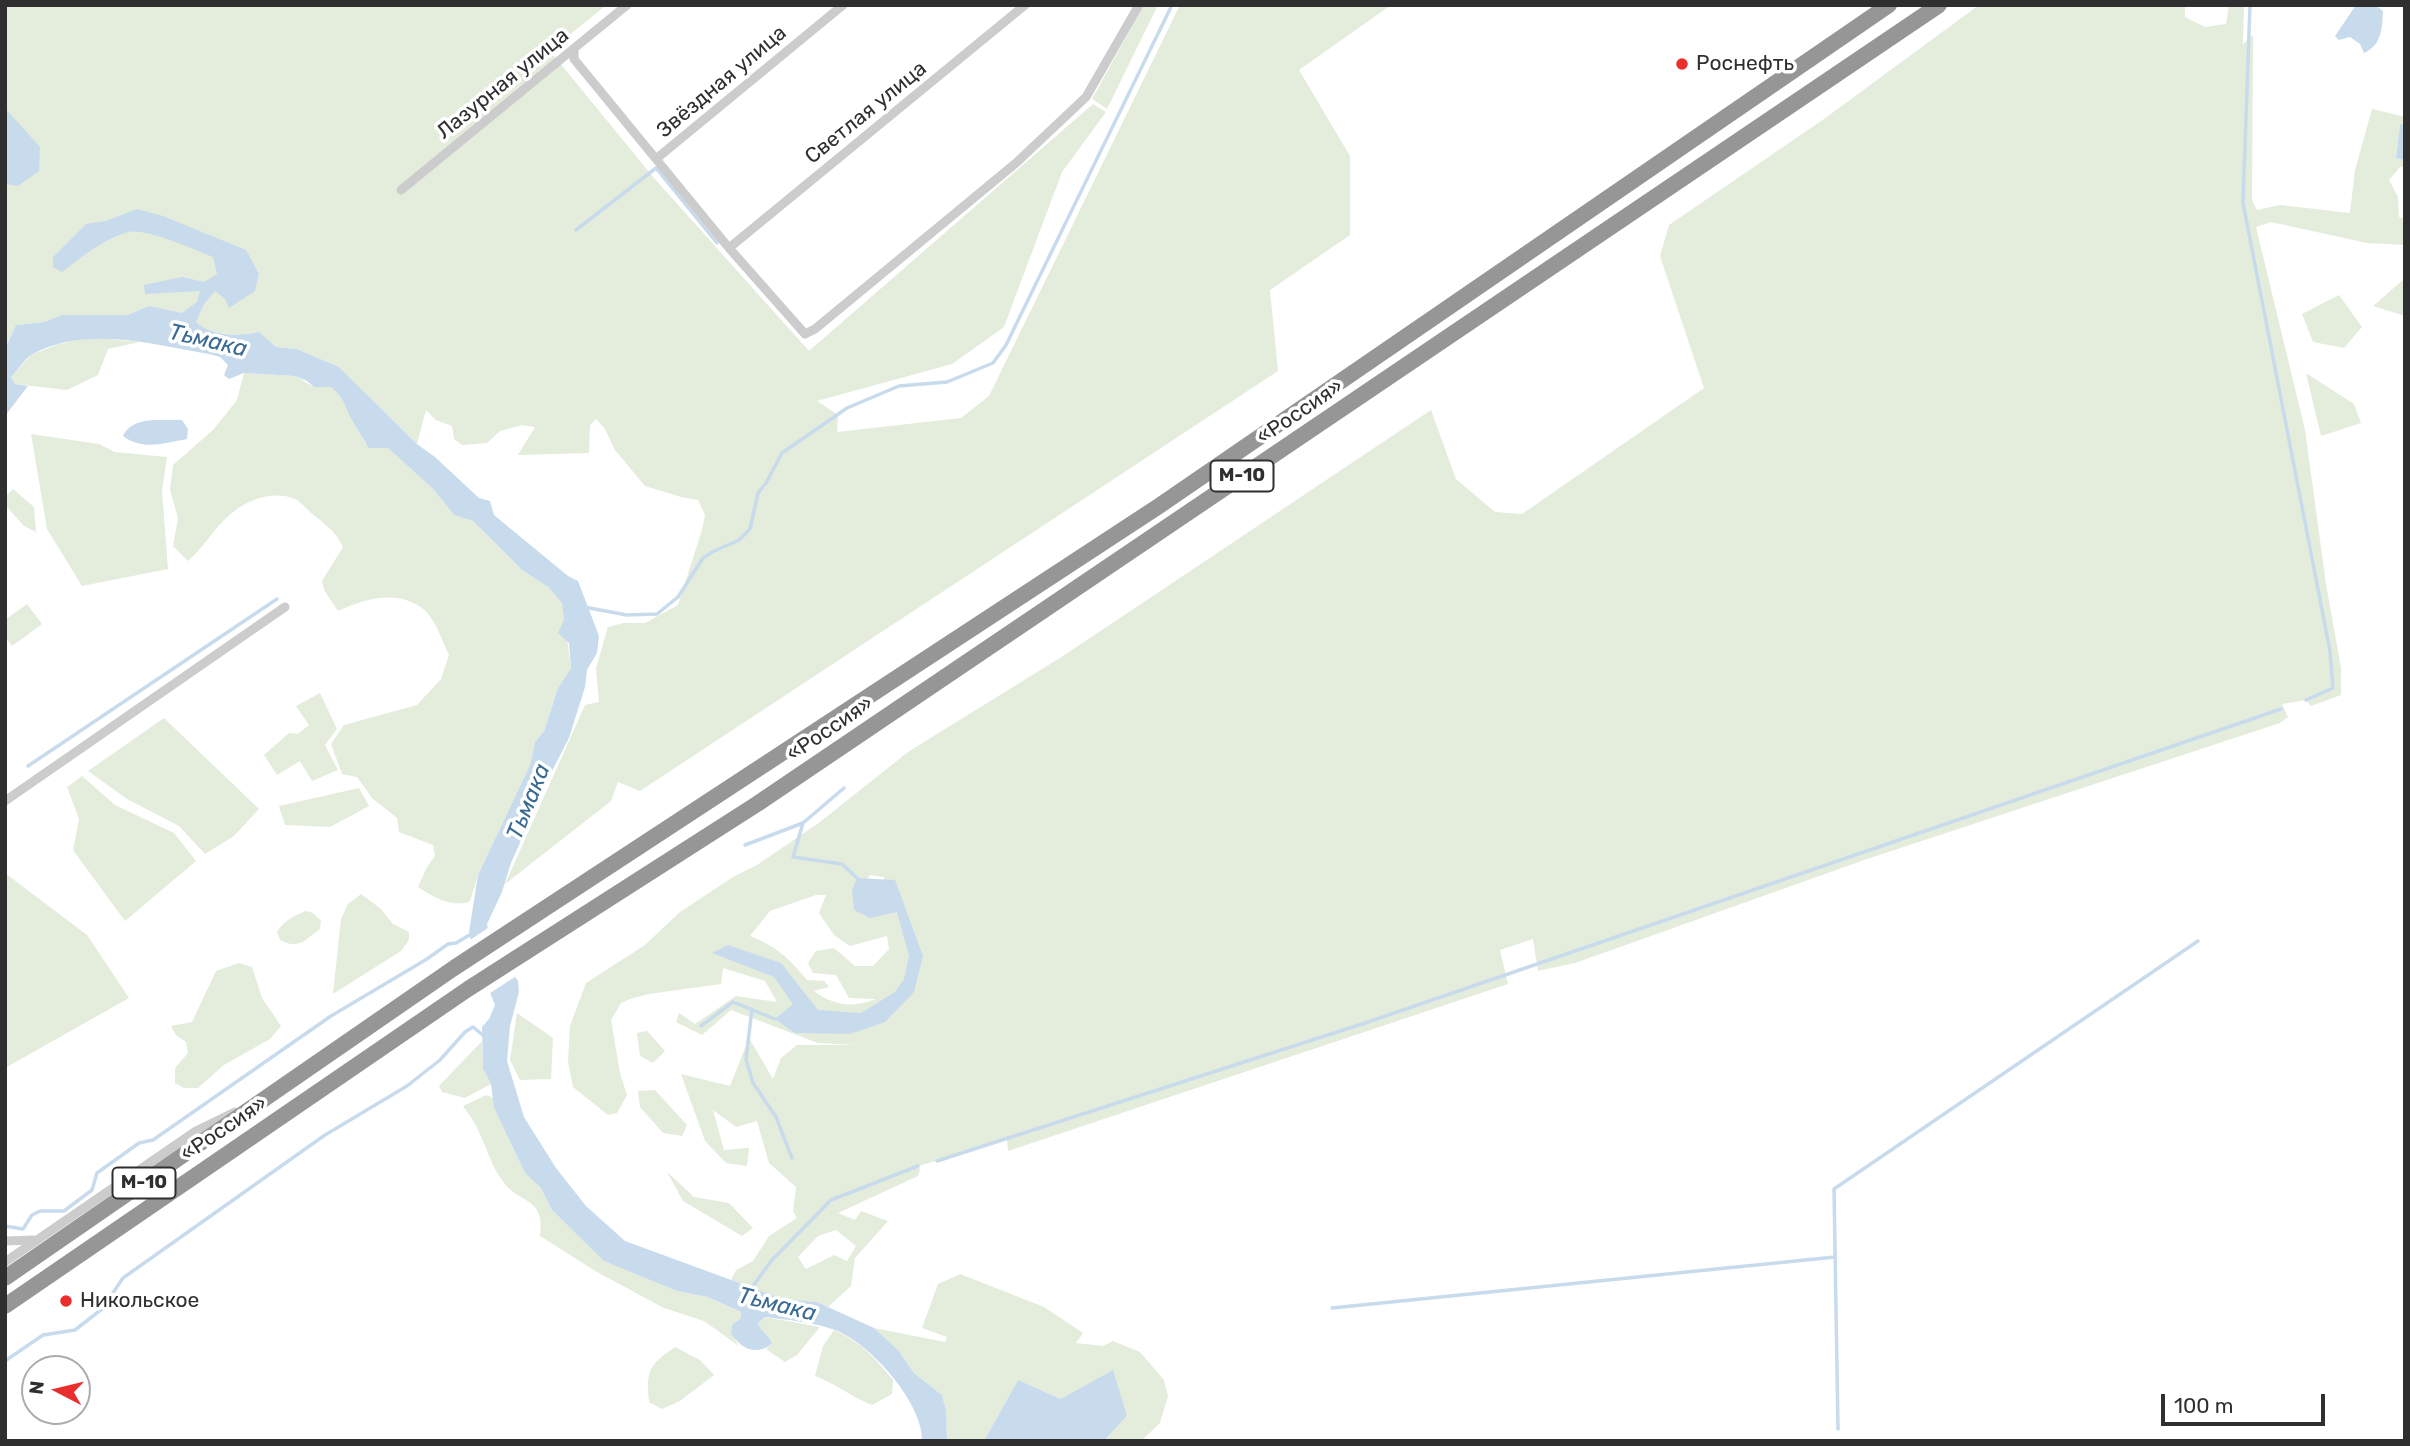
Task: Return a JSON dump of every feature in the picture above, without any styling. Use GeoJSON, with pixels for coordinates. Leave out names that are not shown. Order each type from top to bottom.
{"type":"FeatureCollection","features":[{"type":"Feature","properties":{"kind":"highway","name":"«Россия»"},"geometry":{"type":"LineString","coordinates":[[5,1278],[454,968],[1159,506],[1889,5]]}},
{"type":"Feature","properties":{"kind":"highway","name":"«Россия»"},"geometry":{"type":"LineString","coordinates":[[5,1306],[468,989],[757,804],[1939,5]]}},
{"type":"Feature","properties":{"kind":"street","name":"Лазурная улица"},"geometry":{"type":"LineString","coordinates":[[401,190],[627,5]]}},
{"type":"Feature","properties":{"kind":"street","name":"Звёздная улица"},"geometry":{"type":"LineString","coordinates":[[656,159],[843,5]]}},
{"type":"Feature","properties":{"kind":"street","name":"Светлая улица"},"geometry":{"type":"LineString","coordinates":[[729,247],[1025,5]]}},
{"type":"Feature","properties":{"kind":"street"},"geometry":{"type":"LineString","coordinates":[[574,49],[574,59],[729,247],[805,334],[815,329],[1006,172],[1086,97],[1139,5]]}},
{"type":"Feature","properties":{"kind":"street"},"geometry":{"type":"LineString","coordinates":[[5,801],[285,607]]}},
{"type":"Feature","properties":{"kind":"street"},"geometry":{"type":"LineString","coordinates":[[5,1262],[196,1131],[283,1087]]}},
{"type":"Feature","properties":{"kind":"street"},"geometry":{"type":"LineString","coordinates":[[5,1241],[38,1239]]}},
{"type":"Feature","properties":{"kind":"green space"},"geometry":{"type":"Polygon","coordinates":[[[5,5],[606,5],[550,51],[654,178],[809,351],[1093,104],[1106,112],[1062,172],[1004,327],[952,364],[817,401],[838,415],[837,432],[961,418],[989,396],[1180,5],[1391,5],[1299,70],[1350,156],[1350,235],[1270,290],[1278,371],[640,791],[618,782],[611,801],[505,884],[585,705],[599,702],[596,668],[608,627],[624,623],[645,623],[678,605],[705,515],[698,500],[645,486],[615,450],[605,429],[596,419],[590,425],[589,453],[518,455],[535,427],[522,425],[500,431],[487,443],[462,445],[454,439],[452,426],[436,420],[426,410],[417,444],[339,367],[297,349],[276,347],[259,333],[247,336],[62,315],[44,322],[16,325],[5,349],[5,5]]]}},
{"type":"Feature","properties":{"kind":"green space"},"geometry":{"type":"Polygon","coordinates":[[[1144,5],[1158,5],[1107,109],[1092,99],[1144,5]]]}},
{"type":"Feature","properties":{"kind":"green space"},"geometry":{"type":"Polygon","coordinates":[[[1979,5],[2185,5],[2185,17],[2205,27],[2226,24],[2229,5],[2244,5],[2243,44],[2253,35],[2252,200],[2257,210],[2280,205],[2350,213],[2355,170],[2372,109],[2405,117],[2405,125],[2400,124],[2396,158],[2405,160],[2405,166],[2400,167],[2389,180],[2398,197],[2399,217],[2405,219],[2405,245],[2367,243],[2271,222],[2256,227],[2305,430],[2326,584],[2341,668],[2341,695],[2311,706],[2306,700],[2282,704],[2288,717],[2280,723],[1867,859],[1575,963],[1538,971],[1533,939],[1500,950],[1508,984],[1008,1151],[1007,1139],[919,1166],[918,1176],[838,1213],[855,1220],[861,1211],[888,1221],[855,1258],[851,1286],[828,1307],[817,1302],[783,1299],[731,1280],[736,1270],[753,1261],[769,1236],[797,1218],[793,1211],[796,1187],[769,1163],[757,1121],[736,1127],[713,1110],[724,1150],[749,1148],[747,1166],[726,1163],[705,1141],[681,1074],[730,1086],[749,1038],[773,1079],[781,1058],[797,1045],[856,1045],[818,1043],[731,1010],[702,1035],[676,1022],[679,1013],[695,1024],[736,996],[777,1002],[765,981],[723,968],[721,984],[649,994],[621,1003],[611,1020],[620,1073],[627,1095],[617,1113],[608,1115],[573,1087],[568,1062],[570,1026],[586,983],[645,945],[680,912],[733,877],[757,865],[820,822],[908,752],[1063,656],[1431,410],[1456,479],[1495,512],[1522,514],[1704,388],[1660,256],[1669,225],[1824,119],[1979,5]],[[870,875],[862,887],[883,901],[884,877],[870,875]],[[816,895],[770,911],[750,936],[782,954],[807,980],[824,981],[829,987],[814,991],[829,1000],[844,1004],[859,1004],[876,999],[849,998],[836,975],[813,973],[808,963],[816,951],[834,948],[855,966],[873,966],[889,949],[887,936],[850,946],[834,935],[819,913],[826,895],[816,895]],[[836,1230],[818,1236],[798,1257],[806,1269],[834,1255],[847,1261],[856,1246],[836,1230]]]}},
{"type":"Feature","properties":{"kind":"green space"},"geometry":{"type":"Polygon","coordinates":[[[2404,279],[2405,316],[2373,306],[2404,279]]]}},
{"type":"Feature","properties":{"kind":"green space"},"geometry":{"type":"Polygon","coordinates":[[[2339,295],[2362,327],[2344,348],[2313,342],[2302,314],[2339,295]]]}},
{"type":"Feature","properties":{"kind":"green space"},"geometry":{"type":"Polygon","coordinates":[[[86,337],[140,342],[108,349],[98,375],[67,390],[15,384],[11,377],[31,355],[86,337]]]}},
{"type":"Feature","properties":{"kind":"green space"},"geometry":{"type":"Polygon","coordinates":[[[244,373],[295,376],[314,387],[331,387],[342,400],[368,448],[388,448],[433,489],[454,515],[473,521],[522,570],[548,587],[562,603],[571,668],[558,688],[544,731],[535,742],[530,765],[478,875],[470,901],[450,902],[418,887],[435,856],[433,845],[399,832],[397,818],[373,799],[357,777],[342,774],[331,744],[344,725],[417,705],[441,679],[449,655],[427,612],[412,602],[391,597],[369,600],[338,611],[324,590],[322,581],[343,547],[329,528],[293,498],[274,496],[247,503],[224,520],[188,561],[173,546],[178,518],[170,490],[173,465],[213,430],[237,400],[244,373]]]}},
{"type":"Feature","properties":{"kind":"green space"},"geometry":{"type":"Polygon","coordinates":[[[2306,373],[2354,404],[2361,423],[2321,436],[2306,373]]]}},
{"type":"Feature","properties":{"kind":"green space"},"geometry":{"type":"Polygon","coordinates":[[[31,434],[99,444],[115,452],[167,457],[162,491],[168,569],[82,586],[47,529],[31,434]]]}},
{"type":"Feature","properties":{"kind":"green space"},"geometry":{"type":"Polygon","coordinates":[[[13,489],[34,507],[36,532],[24,526],[5,505],[5,497],[13,489]]]}},
{"type":"Feature","properties":{"kind":"green space"},"geometry":{"type":"Polygon","coordinates":[[[27,604],[42,624],[12,646],[5,637],[5,620],[27,604]]]}},
{"type":"Feature","properties":{"kind":"green space"},"geometry":{"type":"Polygon","coordinates":[[[320,693],[337,729],[325,745],[338,770],[312,781],[300,761],[277,775],[264,755],[289,733],[298,734],[309,725],[296,706],[320,693]]]}},
{"type":"Feature","properties":{"kind":"green space"},"geometry":{"type":"Polygon","coordinates":[[[164,718],[259,809],[234,836],[205,854],[179,826],[127,799],[88,771],[164,718]]]}},
{"type":"Feature","properties":{"kind":"green space"},"geometry":{"type":"Polygon","coordinates":[[[82,776],[115,805],[174,833],[196,861],[125,921],[73,850],[79,819],[67,787],[82,776]]]}},
{"type":"Feature","properties":{"kind":"green space"},"geometry":{"type":"Polygon","coordinates":[[[359,788],[369,806],[330,827],[285,825],[279,806],[359,788]]]}},
{"type":"Feature","properties":{"kind":"green space"},"geometry":{"type":"Polygon","coordinates":[[[5,873],[87,935],[129,998],[5,1068],[5,873]]]}},
{"type":"Feature","properties":{"kind":"green space"},"geometry":{"type":"Polygon","coordinates":[[[361,894],[381,909],[393,924],[409,932],[409,940],[401,951],[333,994],[341,919],[348,904],[361,894]]]}},
{"type":"Feature","properties":{"kind":"green space"},"geometry":{"type":"Polygon","coordinates":[[[306,911],[313,913],[321,921],[320,929],[297,944],[280,940],[277,932],[283,924],[306,911]]]}},
{"type":"Feature","properties":{"kind":"green space"},"geometry":{"type":"Polygon","coordinates":[[[239,963],[252,967],[262,998],[281,1026],[270,1039],[224,1065],[198,1088],[184,1088],[175,1083],[175,1068],[188,1053],[186,1042],[176,1035],[171,1026],[192,1022],[216,971],[239,963]]]}},
{"type":"Feature","properties":{"kind":"green space"},"geometry":{"type":"Polygon","coordinates":[[[517,1013],[553,1038],[551,1079],[520,1080],[510,1060],[517,1013]]]}},
{"type":"Feature","properties":{"kind":"green space"},"geometry":{"type":"Polygon","coordinates":[[[647,1031],[665,1051],[653,1063],[640,1056],[637,1033],[647,1031]]]}},
{"type":"Feature","properties":{"kind":"green space"},"geometry":{"type":"Polygon","coordinates":[[[482,1041],[483,1069],[491,1084],[465,1098],[442,1092],[439,1086],[482,1041]]]}},
{"type":"Feature","properties":{"kind":"green space"},"geometry":{"type":"Polygon","coordinates":[[[655,1090],[687,1125],[682,1136],[663,1133],[640,1107],[638,1091],[655,1090]]]}},
{"type":"Feature","properties":{"kind":"green space"},"geometry":{"type":"Polygon","coordinates":[[[486,1095],[493,1098],[494,1108],[525,1173],[541,1188],[552,1210],[604,1260],[677,1291],[708,1297],[741,1312],[741,1318],[732,1325],[731,1334],[739,1346],[704,1321],[664,1308],[597,1272],[540,1236],[541,1224],[536,1208],[504,1183],[475,1124],[463,1106],[486,1095]]]}},
{"type":"Feature","properties":{"kind":"green space"},"geometry":{"type":"Polygon","coordinates":[[[667,1172],[694,1197],[729,1203],[753,1228],[742,1236],[683,1201],[667,1172]]]}},
{"type":"Feature","properties":{"kind":"green space"},"geometry":{"type":"Polygon","coordinates":[[[960,1274],[1044,1307],[1083,1333],[1076,1343],[1103,1346],[1113,1341],[1140,1352],[1164,1380],[1168,1396],[1160,1423],[1141,1441],[1104,1441],[1127,1416],[1061,1399],[1018,1380],[984,1441],[947,1441],[946,1410],[942,1395],[914,1373],[898,1350],[874,1328],[945,1342],[947,1337],[922,1328],[938,1284],[960,1274]]]}},
{"type":"Feature","properties":{"kind":"green space"},"geometry":{"type":"Polygon","coordinates":[[[765,1317],[820,1327],[797,1355],[785,1362],[766,1349],[772,1344],[758,1323],[765,1317]]]}},
{"type":"Feature","properties":{"kind":"green space"},"geometry":{"type":"Polygon","coordinates":[[[834,1330],[860,1345],[880,1365],[893,1380],[892,1394],[872,1405],[815,1376],[823,1346],[834,1330]]]}},
{"type":"Feature","properties":{"kind":"green space"},"geometry":{"type":"Polygon","coordinates":[[[675,1347],[700,1360],[714,1375],[680,1401],[662,1409],[649,1402],[649,1375],[655,1364],[675,1347]]]}},
{"type":"Feature","properties":{"kind":"water"},"geometry":{"type":"Polygon","coordinates":[[[2356,5],[2375,5],[2383,11],[2378,41],[2364,53],[2360,44],[2350,37],[2339,40],[2335,36],[2356,5]]]}},
{"type":"Feature","properties":{"kind":"water"},"geometry":{"type":"Polygon","coordinates":[[[5,108],[40,147],[39,171],[18,186],[5,184],[5,108]]]}},
{"type":"Feature","properties":{"kind":"water"},"geometry":{"type":"Polygon","coordinates":[[[2400,124],[2405,125],[2405,160],[2396,158],[2400,124]]]}},
{"type":"Feature","properties":{"kind":"water","name":"Тьмака"},"geometry":{"type":"Polygon","coordinates":[[[137,209],[163,216],[246,250],[259,274],[255,291],[229,308],[225,299],[215,291],[204,304],[196,322],[217,333],[243,335],[259,332],[276,347],[297,349],[339,367],[417,444],[479,498],[490,501],[494,515],[568,576],[578,581],[599,636],[597,653],[587,670],[585,687],[569,738],[511,863],[502,892],[487,924],[490,939],[518,981],[519,992],[510,1026],[507,1061],[524,1117],[556,1168],[586,1206],[625,1241],[783,1299],[817,1302],[874,1328],[898,1350],[914,1373],[942,1395],[946,1410],[947,1441],[922,1441],[914,1410],[904,1393],[878,1361],[849,1337],[818,1325],[765,1317],[758,1323],[772,1344],[760,1350],[749,1349],[731,1334],[732,1325],[741,1318],[741,1312],[708,1297],[677,1291],[604,1261],[552,1210],[541,1188],[525,1173],[494,1108],[491,1084],[483,1069],[482,1027],[495,1005],[473,950],[469,932],[478,875],[530,765],[535,742],[544,731],[558,688],[571,668],[569,643],[558,633],[564,620],[562,603],[548,587],[522,570],[473,521],[454,515],[433,489],[388,448],[368,448],[342,400],[331,387],[314,387],[295,376],[244,373],[229,379],[224,375],[228,365],[220,357],[209,354],[143,342],[75,340],[54,345],[24,361],[11,377],[15,384],[28,386],[5,416],[5,349],[16,325],[44,322],[62,315],[128,315],[149,306],[182,313],[197,302],[200,291],[145,294],[144,285],[182,277],[204,282],[217,274],[213,257],[171,240],[137,232],[129,232],[102,243],[62,272],[53,267],[53,257],[86,224],[106,221],[137,209]]]}},
{"type":"Feature","properties":{"kind":"water"},"geometry":{"type":"Polygon","coordinates":[[[182,420],[188,429],[187,439],[146,445],[123,436],[133,425],[141,422],[182,420]]]}},
{"type":"Feature","properties":{"kind":"water"},"geometry":{"type":"Polygon","coordinates":[[[857,878],[895,880],[923,956],[914,992],[885,1022],[850,1034],[795,1033],[775,1019],[793,1004],[774,977],[712,953],[728,945],[781,963],[818,1010],[861,1013],[895,992],[904,979],[909,956],[897,912],[870,918],[854,910],[852,890],[857,878]]]}},
{"type":"Feature","properties":{"kind":"water"},"geometry":{"type":"Polygon","coordinates":[[[1113,1370],[1127,1416],[1104,1441],[984,1441],[1018,1380],[1061,1399],[1113,1370]]]}},
{"type":"Feature","properties":{"kind":"pier"},"geometry":{"type":"Polygon","coordinates":[[[491,926],[493,937],[518,975],[487,995],[467,942],[491,926]]]}},
{"type":"Feature","properties":{"kind":"waterway"},"geometry":{"type":"LineString","coordinates":[[584,607],[627,615],[657,614],[678,597],[703,558],[739,540],[750,529],[758,493],[782,453],[847,408],[899,386],[947,382],[993,363],[1006,345],[1172,5]]}},
{"type":"Feature","properties":{"kind":"waterway"},"geometry":{"type":"LineString","coordinates":[[2250,5],[2243,203],[2330,651],[2333,688],[2306,700]]}},
{"type":"Feature","properties":{"kind":"waterway"},"geometry":{"type":"LineString","coordinates":[[576,230],[656,168],[717,243]]}},
{"type":"Feature","properties":{"kind":"waterway"},"geometry":{"type":"LineString","coordinates":[[28,766],[277,599]]}},
{"type":"Feature","properties":{"kind":"waterway"},"geometry":{"type":"LineString","coordinates":[[937,1161],[1365,1023],[2281,709]]}},
{"type":"Feature","properties":{"kind":"waterway"},"geometry":{"type":"LineString","coordinates":[[745,845],[803,823],[844,788]]}},
{"type":"Feature","properties":{"kind":"waterway"},"geometry":{"type":"LineString","coordinates":[[803,823],[793,857],[842,864],[857,878]]}},
{"type":"Feature","properties":{"kind":"waterway"},"geometry":{"type":"LineString","coordinates":[[5,1226],[23,1229],[32,1215],[40,1211],[64,1211],[92,1190],[97,1173],[139,1143],[153,1140],[331,1016],[448,944],[456,943],[473,933]]}},
{"type":"Feature","properties":{"kind":"waterway"},"geometry":{"type":"LineString","coordinates":[[1838,1429],[1834,1189],[2198,941]]}},
{"type":"Feature","properties":{"kind":"waterway"},"geometry":{"type":"LineString","coordinates":[[701,1026],[733,1002],[775,1019]]}},
{"type":"Feature","properties":{"kind":"waterway"},"geometry":{"type":"LineString","coordinates":[[752,1009],[746,1059],[753,1083],[776,1117],[792,1158]]}},
{"type":"Feature","properties":{"kind":"waterway"},"geometry":{"type":"LineString","coordinates":[[5,1361],[43,1335],[75,1330],[102,1309],[123,1278],[325,1135],[407,1086],[440,1060],[465,1032],[473,1027],[484,1036]]}},
{"type":"Feature","properties":{"kind":"waterway","name":"Тьмака"},"geometry":{"type":"LineString","coordinates":[[750,1290],[772,1260],[831,1200],[918,1166]]}},
{"type":"Feature","properties":{"kind":"waterway"},"geometry":{"type":"LineString","coordinates":[[1332,1308],[1835,1257]]}},
{"type":"Feature","properties":{"kind":"place","name":"Роснефть"},"geometry":{"type":"Point","coordinates":[1682,64]}},
{"type":"Feature","properties":{"kind":"place","name":"Никольское"},"geometry":{"type":"Point","coordinates":[66,1301]}}]}
